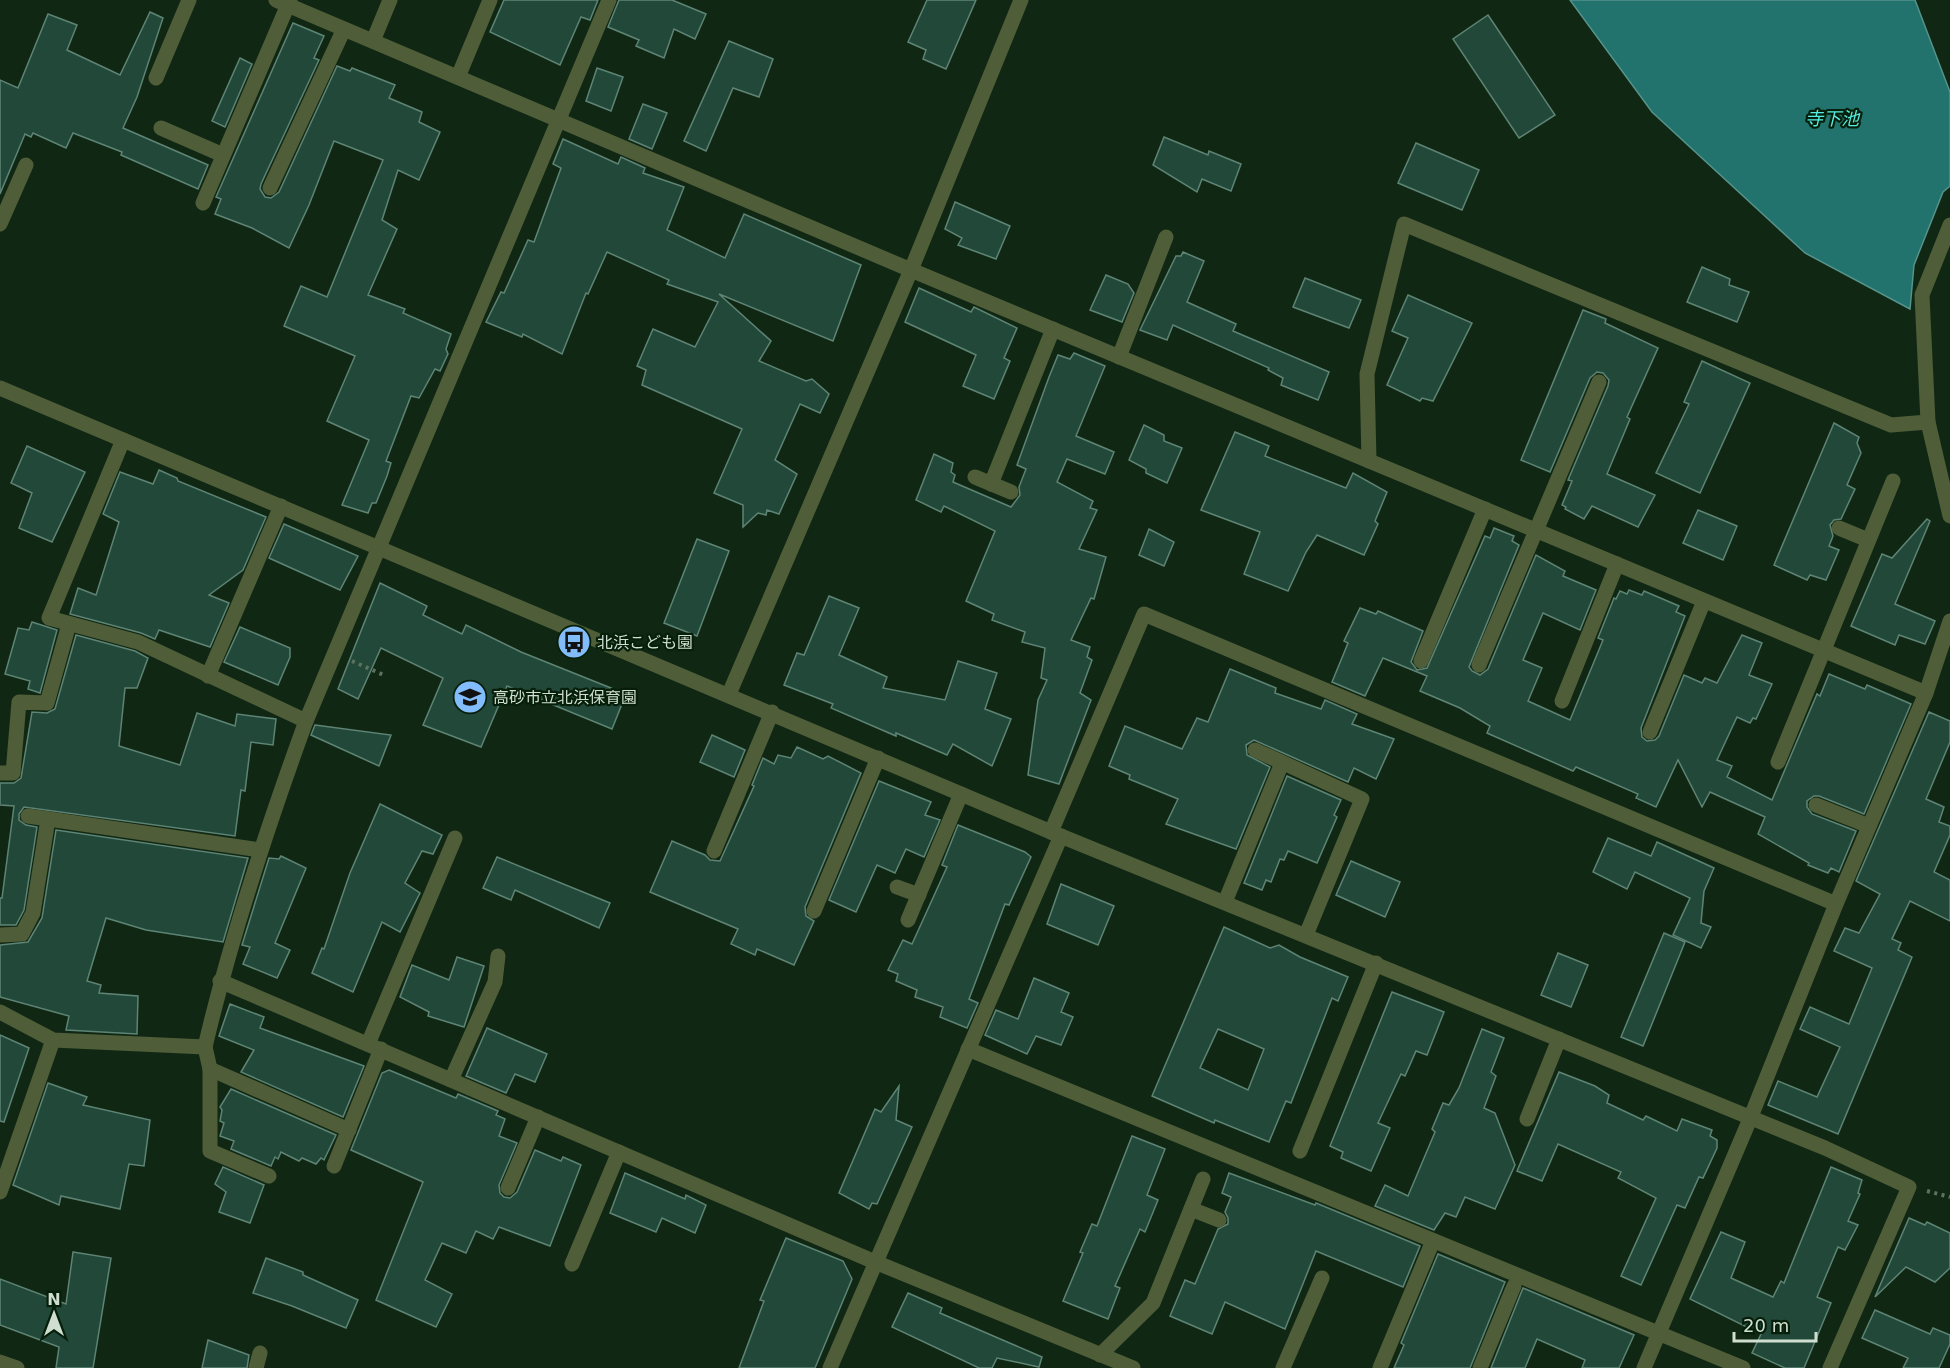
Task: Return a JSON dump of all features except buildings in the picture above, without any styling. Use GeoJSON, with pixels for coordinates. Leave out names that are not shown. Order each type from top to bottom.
{"type":"FeatureCollection","features":[{"type":"Feature","properties":{"kind":"street"},"geometry":{"type":"LineString","coordinates":[[156,78],[189,0]]}},
{"type":"Feature","properties":{"kind":"street"},"geometry":{"type":"LineString","coordinates":[[373,40],[390,0]]}},
{"type":"Feature","properties":{"kind":"street"},"geometry":{"type":"LineString","coordinates":[[458,76],[490,0]]}},
{"type":"Feature","properties":{"kind":"street"},"geometry":{"type":"LineString","coordinates":[[268,1176],[210,1150],[210,1068],[205,1047],[220,981],[260,850],[306,721],[609,0]]}},
{"type":"Feature","properties":{"kind":"street"},"geometry":{"type":"LineString","coordinates":[[729,694],[911,270],[1021,0]]}},
{"type":"Feature","properties":{"kind":"street"},"geometry":{"type":"LineString","coordinates":[[203,203],[285,2],[911,270],[1926,693]]}},
{"type":"Feature","properties":{"kind":"street"},"geometry":{"type":"LineString","coordinates":[[270,188],[344,29]]}},
{"type":"Feature","properties":{"kind":"street"},"geometry":{"type":"LineString","coordinates":[[161,128],[223,155]]}},
{"type":"Feature","properties":{"kind":"street"},"geometry":{"type":"LineString","coordinates":[[0,224],[26,165]]}},
{"type":"Feature","properties":{"kind":"street"},"geometry":{"type":"LineString","coordinates":[[1369,461],[1367,374],[1404,224],[1891,425],[1928,422]]}},
{"type":"Feature","properties":{"kind":"street"},"geometry":{"type":"LineString","coordinates":[[1950,225],[1922,295],[1928,422],[1950,516]]}},
{"type":"Feature","properties":{"kind":"street"},"geometry":{"type":"LineString","coordinates":[[1119,357],[1166,237]]}},
{"type":"Feature","properties":{"kind":"street"},"geometry":{"type":"LineString","coordinates":[[991,484],[1053,329]]}},
{"type":"Feature","properties":{"kind":"street"},"geometry":{"type":"LineString","coordinates":[[1479,665],[1599,382]]}},
{"type":"Feature","properties":{"kind":"street"},"geometry":{"type":"LineString","coordinates":[[0,388],[1056,834],[1306,934],[1825,1148],[1909,1187],[1830,1368]]}},
{"type":"Feature","properties":{"kind":"street"},"geometry":{"type":"LineString","coordinates":[[123,440],[49,618],[138,642],[306,721]]}},
{"type":"Feature","properties":{"kind":"street"},"geometry":{"type":"LineString","coordinates":[[975,477],[1011,492]]}},
{"type":"Feature","properties":{"kind":"street"},"geometry":{"type":"LineString","coordinates":[[1778,762],[1893,481]]}},
{"type":"Feature","properties":{"kind":"street"},"geometry":{"type":"LineString","coordinates":[[208,676],[281,506]]}},
{"type":"Feature","properties":{"kind":"street"},"geometry":{"type":"LineString","coordinates":[[1421,661],[1485,509]]}},
{"type":"Feature","properties":{"kind":"street"},"geometry":{"type":"LineString","coordinates":[[1839,528],[1868,540]]}},
{"type":"Feature","properties":{"kind":"street"},"geometry":{"type":"LineString","coordinates":[[1562,701],[1617,564]]}},
{"type":"Feature","properties":{"kind":"street"},"geometry":{"type":"LineString","coordinates":[[1650,732],[1704,601]]}},
{"type":"Feature","properties":{"kind":"street"},"geometry":{"type":"LineString","coordinates":[[830,1368],[968,1049],[1144,614],[1836,904]]}},
{"type":"Feature","properties":{"kind":"street"},"geometry":{"type":"LineString","coordinates":[[1644,1368],[1750,1119],[1836,904],[1926,693],[1950,621]]}},
{"type":"Feature","properties":{"kind":"street"},"geometry":{"type":"LineString","coordinates":[[0,773],[13,773],[19,702],[47,703],[69,624]]}},
{"type":"Feature","properties":{"kind":"street"},"geometry":{"type":"LineString","coordinates":[[714,851],[771,712]]}},
{"type":"Feature","properties":{"kind":"street"},"geometry":{"type":"LineString","coordinates":[[1255,750],[1362,799],[1306,934]]}},
{"type":"Feature","properties":{"kind":"street"},"geometry":{"type":"LineString","coordinates":[[814,911],[878,758]]}},
{"type":"Feature","properties":{"kind":"street"},"geometry":{"type":"LineString","coordinates":[[1225,902],[1282,763]]}},
{"type":"Feature","properties":{"kind":"street"},"geometry":{"type":"LineString","coordinates":[[908,920],[961,794]]}},
{"type":"Feature","properties":{"kind":"street"},"geometry":{"type":"LineString","coordinates":[[1816,805],[1869,826]]}},
{"type":"Feature","properties":{"kind":"street"},"geometry":{"type":"LineString","coordinates":[[28,816],[260,850]]}},
{"type":"Feature","properties":{"kind":"street"},"geometry":{"type":"LineString","coordinates":[[0,936],[21,934],[33,913],[48,819]]}},
{"type":"Feature","properties":{"kind":"street"},"geometry":{"type":"LineString","coordinates":[[334,1166],[349,1130],[374,1047],[455,838]]}},
{"type":"Feature","properties":{"kind":"street"},"geometry":{"type":"LineString","coordinates":[[897,887],[919,895]]}},
{"type":"Feature","properties":{"kind":"street"},"geometry":{"type":"LineString","coordinates":[[451,1080],[495,982],[498,956]]}},
{"type":"Feature","properties":{"kind":"street"},"geometry":{"type":"LineString","coordinates":[[1300,1151],[1376,963]]}},
{"type":"Feature","properties":{"kind":"street"},"geometry":{"type":"LineString","coordinates":[[220,981],[875,1262],[1133,1368]]}},
{"type":"Feature","properties":{"kind":"street"},"geometry":{"type":"LineString","coordinates":[[0,1012],[53,1040],[205,1047]]}},
{"type":"Feature","properties":{"kind":"street"},"geometry":{"type":"LineString","coordinates":[[1527,1119],[1559,1039]]}},
{"type":"Feature","properties":{"kind":"street"},"geometry":{"type":"LineString","coordinates":[[0,1192],[53,1040]]}},
{"type":"Feature","properties":{"kind":"street"},"geometry":{"type":"LineString","coordinates":[[968,1049],[1658,1335],[1743,1368]]}},
{"type":"Feature","properties":{"kind":"street"},"geometry":{"type":"LineString","coordinates":[[210,1068],[349,1130]]}},
{"type":"Feature","properties":{"kind":"street"},"geometry":{"type":"LineString","coordinates":[[508,1188],[538,1117]]}},
{"type":"Feature","properties":{"kind":"street"},"geometry":{"type":"LineString","coordinates":[[572,1264],[619,1152]]}},
{"type":"Feature","properties":{"kind":"street"},"geometry":{"type":"LineString","coordinates":[[1100,1355],[1153,1303],[1203,1179]]}},
{"type":"Feature","properties":{"kind":"street"},"geometry":{"type":"LineString","coordinates":[[1191,1209],[1218,1220]]}},
{"type":"Feature","properties":{"kind":"street"},"geometry":{"type":"LineString","coordinates":[[1380,1368],[1430,1248]]}},
{"type":"Feature","properties":{"kind":"street"},"geometry":{"type":"LineString","coordinates":[[1283,1368],[1322,1278]]}},
{"type":"Feature","properties":{"kind":"street"},"geometry":{"type":"LineString","coordinates":[[1480,1368],[1514,1286]]}},
{"type":"Feature","properties":{"kind":"street"},"geometry":{"type":"LineString","coordinates":[[0,1362],[17,1368]]}},
{"type":"Feature","properties":{"kind":"path"},"geometry":{"type":"LineString","coordinates":[[335,653],[386,676]]}},
{"type":"Feature","properties":{"kind":"water","name":"寺下池"},"geometry":{"type":"Polygon","coordinates":[[[1570,0],[1915,0],[1950,92],[1950,186],[1943,192],[1914,265],[1910,309],[1805,253],[1652,112],[1570,0]]]}},
{"type":"Feature","properties":{"kind":"place","name":"北浜こども園"},"geometry":{"type":"Point","coordinates":[574,642]}},
{"type":"Feature","properties":{"kind":"place","name":"高砂市立北浜保育園"},"geometry":{"type":"Point","coordinates":[470,697]}}]}
